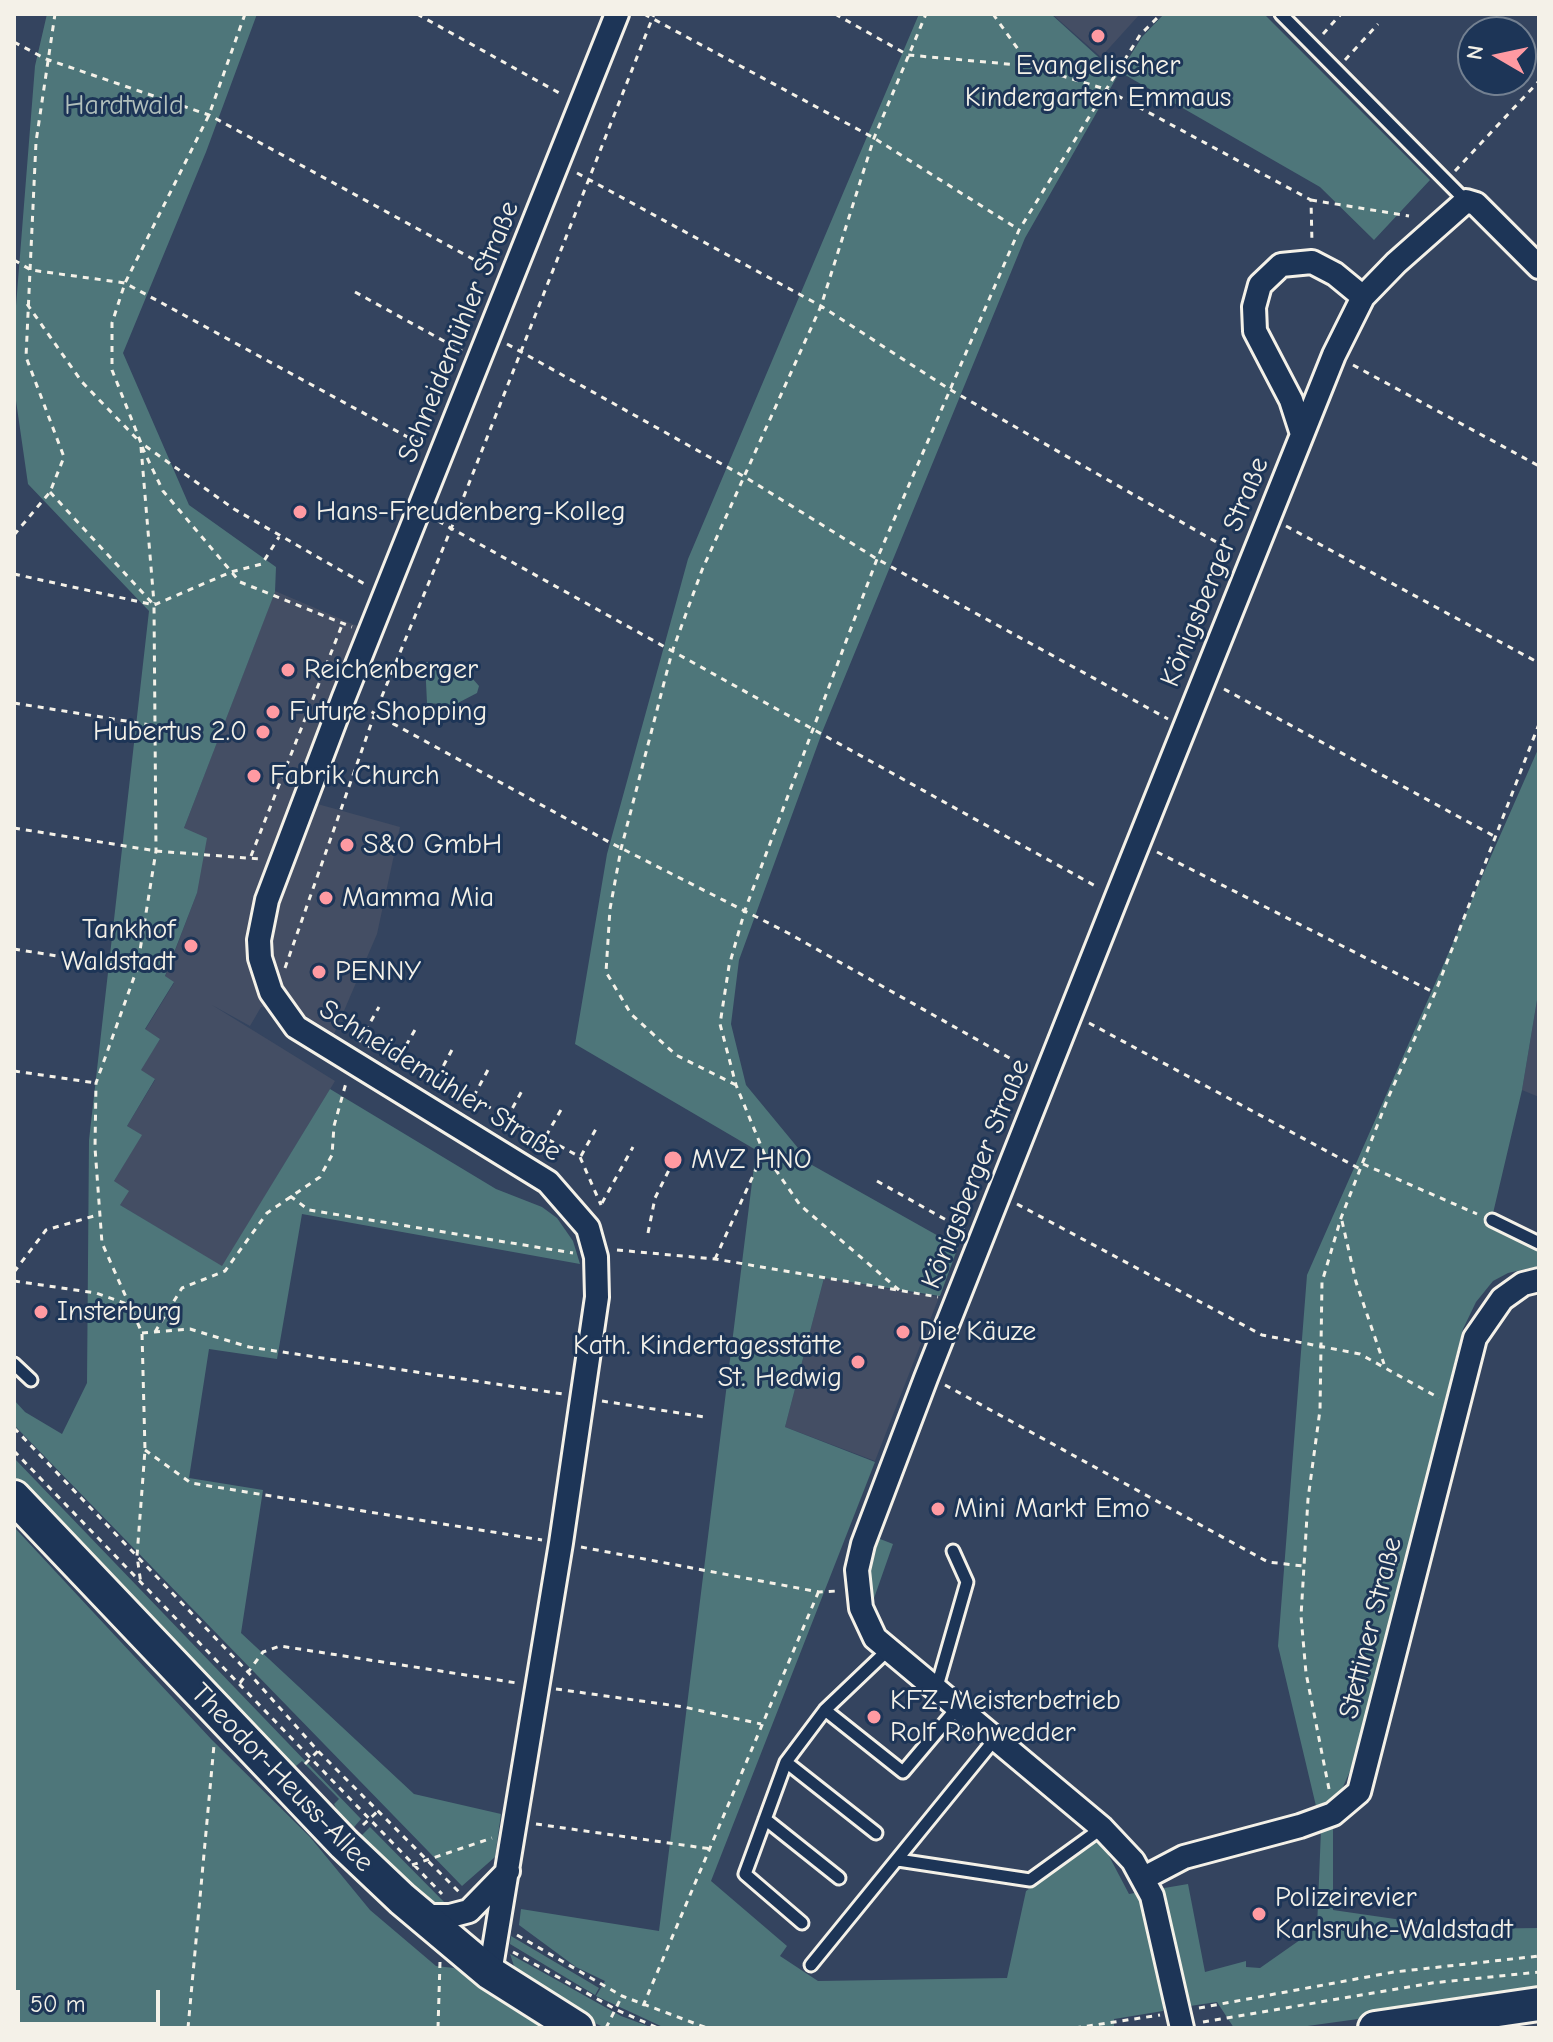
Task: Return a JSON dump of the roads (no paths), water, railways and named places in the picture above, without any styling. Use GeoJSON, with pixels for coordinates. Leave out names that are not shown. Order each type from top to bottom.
{"type":"FeatureCollection","features":[{"type":"Feature","properties":{"kind":"main road","name":"Theodor-Heuss-Allee"},"geometry":{"type":"LineString","coordinates":[[14,1497],[344,1844],[431,1905],[490,1973],[577,2028]]}},
{"type":"Feature","properties":{"kind":"main road"},"geometry":{"type":"LineString","coordinates":[[1375,2028],[1539,2004]]}},
{"type":"Feature","properties":{"kind":"street","name":"Schneidemühler Straße"},"geometry":{"type":"LineString","coordinates":[[508,1871],[597,1297],[593,1244],[548,1182],[354,1066],[296,1027],[277,1005],[264,976],[260,923],[344,697],[617,14]]}},
{"type":"Feature","properties":{"kind":"street"},"geometry":{"type":"LineString","coordinates":[[1466,201],[1476,204],[1539,267]]}},
{"type":"Feature","properties":{"kind":"street","name":"Königsberger Straße"},"geometry":{"type":"LineString","coordinates":[[1180,2020],[1152,1896],[1133,1861],[1102,1828],[888,1650],[868,1627],[857,1589],[863,1544],[926,1378],[1334,355],[1363,297],[1466,201]]}},
{"type":"Feature","properties":{"kind":"street","name":"Königsberger Straße"},"geometry":{"type":"LineString","coordinates":[[1302,434],[1291,400],[1255,331],[1254,307],[1260,285],[1281,265],[1312,262],[1335,274],[1363,297]]}},
{"type":"Feature","properties":{"kind":"street","name":"Stettiner Straße"},"geometry":{"type":"LineString","coordinates":[[1144,1878],[1184,1857],[1300,1826],[1337,1812],[1359,1792],[1475,1338],[1487,1316],[1502,1299],[1523,1284],[1539,1280]]}},
{"type":"Feature","properties":{"kind":"street"},"geometry":{"type":"LineString","coordinates":[[431,1905],[450,1916],[475,1907],[508,1871]]}},
{"type":"Feature","properties":{"kind":"street"},"geometry":{"type":"LineString","coordinates":[[490,1973],[508,1871]]}},
{"type":"Feature","properties":{"kind":"lane"},"geometry":{"type":"LineString","coordinates":[[1281,14],[1466,201]]}},
{"type":"Feature","properties":{"kind":"lane"},"geometry":{"type":"LineString","coordinates":[[1492,1220],[1539,1243]]}},
{"type":"Feature","properties":{"kind":"lane"},"geometry":{"type":"LineString","coordinates":[[14,1364],[31,1380]]}},
{"type":"Feature","properties":{"kind":"lane"},"geometry":{"type":"LineString","coordinates":[[936,1691],[967,1582],[953,1551]]}},
{"type":"Feature","properties":{"kind":"lane"},"geometry":{"type":"LineString","coordinates":[[802,1923],[745,1874],[786,1762],[825,1710],[888,1650]]}},
{"type":"Feature","properties":{"kind":"lane"},"geometry":{"type":"LineString","coordinates":[[825,1710],[903,1772],[957,1708]]}},
{"type":"Feature","properties":{"kind":"lane"},"geometry":{"type":"LineString","coordinates":[[811,1965],[995,1739]]}},
{"type":"Feature","properties":{"kind":"lane"},"geometry":{"type":"LineString","coordinates":[[786,1762],[876,1833]]}},
{"type":"Feature","properties":{"kind":"lane"},"geometry":{"type":"LineString","coordinates":[[765,1819],[839,1878]]}},
{"type":"Feature","properties":{"kind":"lane"},"geometry":{"type":"LineString","coordinates":[[898,1860],[1030,1880],[1102,1828]]}},
{"type":"Feature","properties":{"kind":"place","name":"Evangelischer Kindergarten Emmaus"},"geometry":{"type":"Point","coordinates":[1098,36]}},
{"type":"Feature","properties":{"kind":"place","name":"Hans-Freudenberg-Kolleg"},"geometry":{"type":"Point","coordinates":[300,512]}},
{"type":"Feature","properties":{"kind":"place","name":"Reichenberger"},"geometry":{"type":"Point","coordinates":[288,670]}},
{"type":"Feature","properties":{"kind":"place","name":"Future Shopping"},"geometry":{"type":"Point","coordinates":[273,712]}},
{"type":"Feature","properties":{"kind":"place","name":"Hubertus 2.0"},"geometry":{"type":"Point","coordinates":[263,732]}},
{"type":"Feature","properties":{"kind":"place","name":"Fabrik Church"},"geometry":{"type":"Point","coordinates":[254,776]}},
{"type":"Feature","properties":{"kind":"place","name":"S&O GmbH"},"geometry":{"type":"Point","coordinates":[347,845]}},
{"type":"Feature","properties":{"kind":"place","name":"Mamma Mia"},"geometry":{"type":"Point","coordinates":[326,898]}},
{"type":"Feature","properties":{"kind":"place","name":"Tankhof Waldstadt"},"geometry":{"type":"Point","coordinates":[191,946]}},
{"type":"Feature","properties":{"kind":"place","name":"PENNY"},"geometry":{"type":"Point","coordinates":[319,972]}},
{"type":"Feature","properties":{"kind":"place","name":"MVZ HNO"},"geometry":{"type":"Point","coordinates":[673,1160]}},
{"type":"Feature","properties":{"kind":"place","name":"Insterburg"},"geometry":{"type":"Point","coordinates":[41,1312]}},
{"type":"Feature","properties":{"kind":"place","name":"Die Käuze"},"geometry":{"type":"Point","coordinates":[903,1332]}},
{"type":"Feature","properties":{"kind":"place","name":"Kath. Kindertagesstätte St. Hedwig"},"geometry":{"type":"Point","coordinates":[858,1362]}},
{"type":"Feature","properties":{"kind":"place","name":"Mini Markt Emo"},"geometry":{"type":"Point","coordinates":[938,1509]}},
{"type":"Feature","properties":{"kind":"place","name":"KFZ-Meisterbetrieb Rolf Rohwedder"},"geometry":{"type":"Point","coordinates":[874,1717]}},
{"type":"Feature","properties":{"kind":"place","name":"Polizeirevier Karlsruhe-Waldstadt"},"geometry":{"type":"Point","coordinates":[1259,1914]}},
{"type":"Feature","properties":{"kind":"park label","name":"Hardtwald"},"geometry":{"type":"Point","coordinates":[124,106]}}]}
